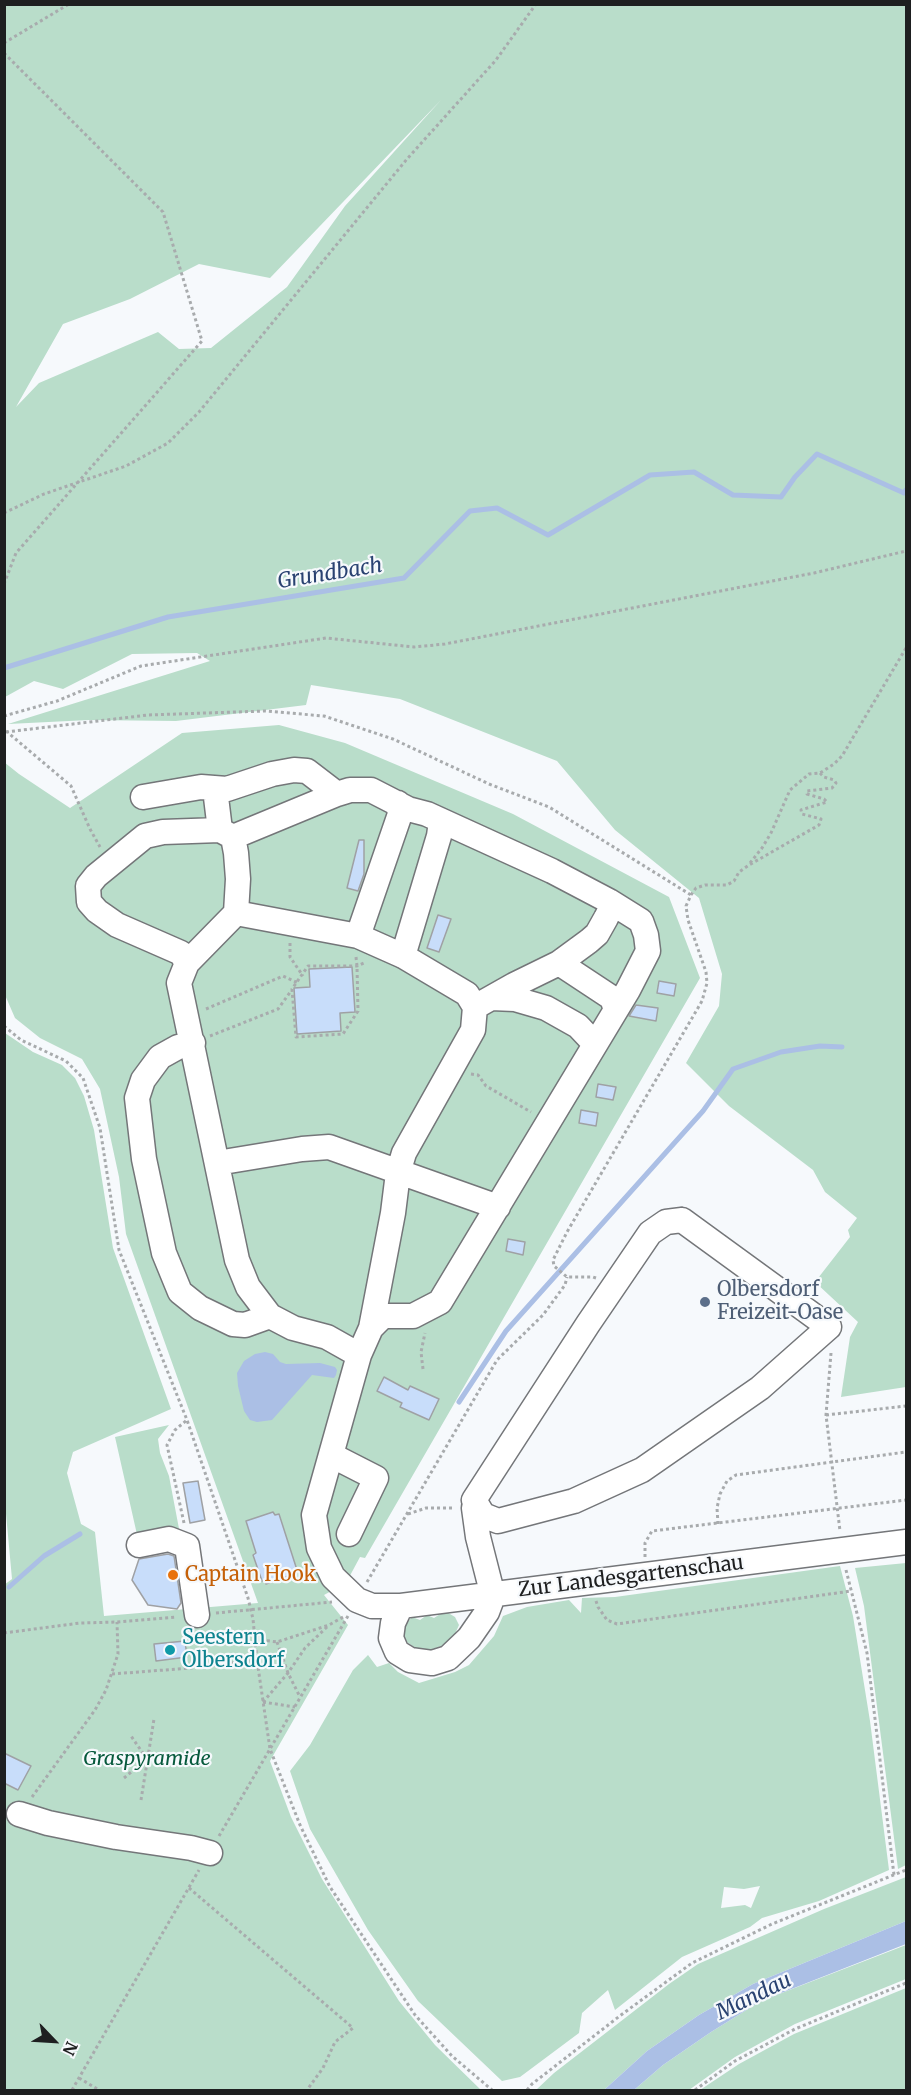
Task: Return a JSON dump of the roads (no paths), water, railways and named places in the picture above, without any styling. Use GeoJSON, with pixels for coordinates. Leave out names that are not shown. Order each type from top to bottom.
{"type":"FeatureCollection","features":[{"type":"Feature","properties":{"kind":"street"},"geometry":{"type":"LineString","coordinates":[[143,797],[192,788],[227,789],[272,774],[294,770],[307,771],[337,794]]}},
{"type":"Feature","properties":{"kind":"street"},"geometry":{"type":"LineString","coordinates":[[215,789],[226,834],[236,853],[238,879],[236,913],[187,963],[179,983],[237,1260],[248,1287],[270,1316],[293,1328],[327,1337],[359,1355]]}},
{"type":"Feature","properties":{"kind":"street"},"geometry":{"type":"LineString","coordinates":[[187,963],[182,953],[117,925],[97,911],[89,902],[88,886],[96,876],[145,836],[163,832],[226,834],[350,790],[371,790],[408,809],[427,814],[552,871],[641,921],[648,951],[628,990],[440,1302],[413,1316],[383,1316],[371,1328]]}},
{"type":"Feature","properties":{"kind":"street"},"geometry":{"type":"LineString","coordinates":[[358,936],[400,814],[398,803]]}},
{"type":"Feature","properties":{"kind":"street"},"geometry":{"type":"LineString","coordinates":[[403,956],[439,836],[441,821]]}},
{"type":"Feature","properties":{"kind":"street"},"geometry":{"type":"LineString","coordinates":[[349,1534],[376,1478],[330,1455],[359,1355],[371,1328],[393,1213],[398,1173],[404,1153],[473,1030],[483,1002],[559,963],[597,934],[610,910],[609,901]]}},
{"type":"Feature","properties":{"kind":"street"},"geometry":{"type":"LineString","coordinates":[[236,913],[358,936],[403,956],[483,1002],[515,999],[546,1008],[578,1026],[595,1044]]}},
{"type":"Feature","properties":{"kind":"street"},"geometry":{"type":"LineString","coordinates":[[559,963],[612,998],[616,1010]]}},
{"type":"Feature","properties":{"kind":"street"},"geometry":{"type":"LineString","coordinates":[[193,1043],[178,1047],[160,1057],[143,1080],[137,1098],[144,1159],[164,1253],[180,1292],[226,1332],[270,1316]]}},
{"type":"Feature","properties":{"kind":"street"},"geometry":{"type":"LineString","coordinates":[[217,1163],[302,1149],[329,1148],[498,1207]]}},
{"type":"Feature","properties":{"kind":"street"},"geometry":{"type":"LineString","coordinates":[[485,1565],[490,1536],[498,1521],[574,1501],[642,1470],[760,1388],[829,1327],[682,1220],[666,1222],[650,1233],[562,1362],[474,1500],[483,1515],[498,1521]]}},
{"type":"Feature","properties":{"kind":"street","name":"Zur Landesgartenschau"},"geometry":{"type":"LineString","coordinates":[[330,1455],[314,1515],[319,1548],[333,1577],[353,1607],[401,1606],[493,1596],[906,1542]]}},
{"type":"Feature","properties":{"kind":"street"},"geometry":{"type":"LineString","coordinates":[[401,1606],[391,1630],[393,1646],[410,1660],[432,1663],[448,1658],[469,1638],[487,1612],[493,1596],[478,1537],[474,1508]]}},
{"type":"Feature","properties":{"kind":"street"},"geometry":{"type":"LineString","coordinates":[[139,1545],[169,1539],[187,1546],[196,1615]]}},
{"type":"Feature","properties":{"kind":"street"},"geometry":{"type":"LineString","coordinates":[[20,1814],[48,1823],[116,1837],[210,1853]]}},
{"type":"Feature","properties":{"kind":"water"},"geometry":{"type":"Polygon","coordinates":[[[265,1352],[273,1354],[280,1362],[286,1364],[320,1363],[335,1367],[336,1375],[334,1378],[312,1375],[272,1420],[257,1422],[250,1420],[244,1411],[237,1373],[244,1361],[255,1354],[265,1352]]]}},
{"type":"Feature","properties":{"kind":"water","name":"Mandau"},"geometry":{"type":"Polygon","coordinates":[[[906,1921],[906,1944],[761,2001],[663,2065],[634,2090],[604,2090],[647,2051],[699,2015],[753,1984],[906,1921]]]}},
{"type":"Feature","properties":{"kind":"waterway","name":"Grundbach"},"geometry":{"type":"LineString","coordinates":[[4,668],[168,617],[404,578],[470,511],[497,508],[548,535],[650,475],[694,472],[733,495],[781,497],[795,477],[817,454],[904,493],[906,490]]}},
{"type":"Feature","properties":{"kind":"waterway"},"geometry":{"type":"LineString","coordinates":[[459,1402],[506,1331],[703,1111],[733,1069],[781,1052],[820,1046],[842,1047]]}},
{"type":"Feature","properties":{"kind":"waterway"},"geometry":{"type":"LineString","coordinates":[[9,1587],[44,1556],[80,1534]]}},
{"type":"Feature","properties":{"kind":"place","name":"Olbersdorf Freizeit-Oase"},"geometry":{"type":"Point","coordinates":[705,1302]}},
{"type":"Feature","properties":{"kind":"place","name":"Captain Hook"},"geometry":{"type":"Point","coordinates":[173,1575]}},
{"type":"Feature","properties":{"kind":"place","name":"Seestern Olbersdorf"},"geometry":{"type":"Point","coordinates":[170,1650]}},
{"type":"Feature","properties":{"kind":"park label","name":"Graspyramide"},"geometry":{"type":"Point","coordinates":[147,1759]}}]}
